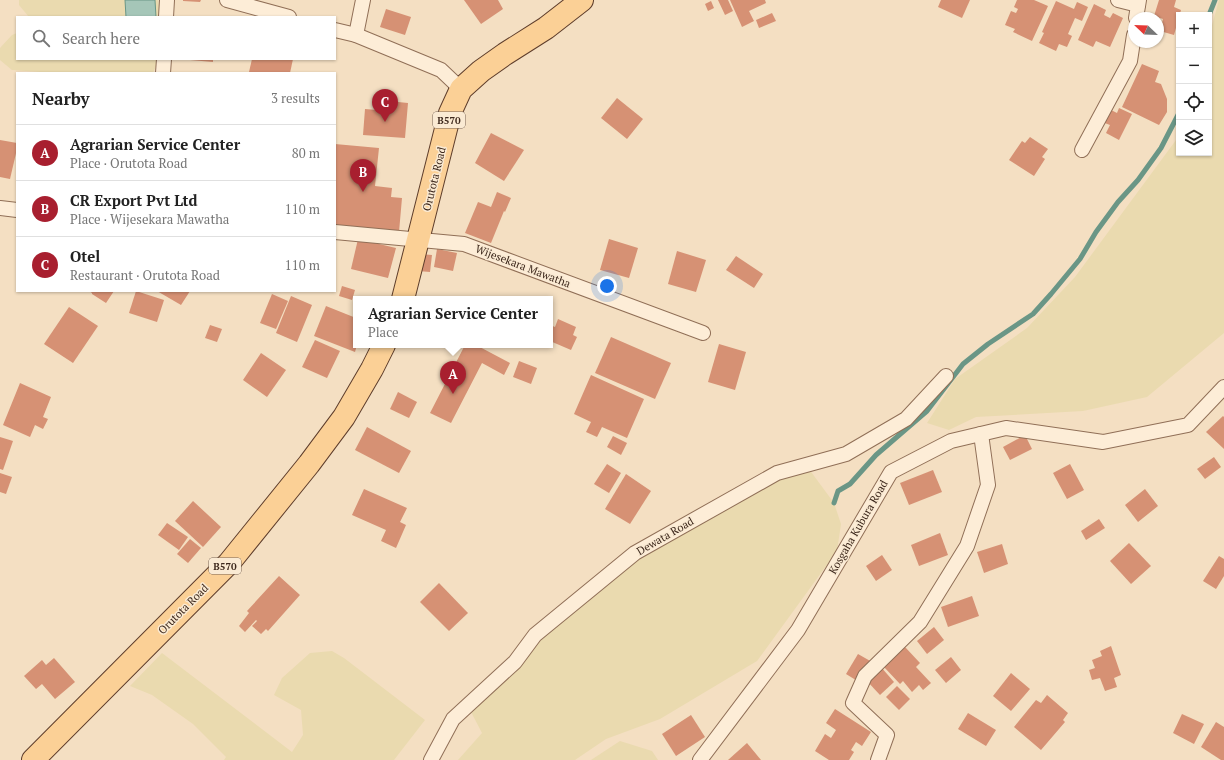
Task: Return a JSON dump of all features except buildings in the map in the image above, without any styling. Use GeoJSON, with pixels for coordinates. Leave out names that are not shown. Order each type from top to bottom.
{"type":"FeatureCollection","features":[{"type":"Feature","properties":{"kind":"main road","name":"Orutota Road"},"geometry":{"type":"LineString","coordinates":[[404,296],[450,114],[461,89],[505,54],[546,28],[582,0]]}},
{"type":"Feature","properties":{"kind":"main road","name":"Orutota Road"},"geometry":{"type":"LineString","coordinates":[[33,760],[229,563],[309,464],[344,417],[382,348]]}},
{"type":"Feature","properties":{"kind":"street"},"geometry":{"type":"LineString","coordinates":[[166,16],[167,0]]}},
{"type":"Feature","properties":{"kind":"street"},"geometry":{"type":"LineString","coordinates":[[227,0],[285,16]]}},
{"type":"Feature","properties":{"kind":"street"},"geometry":{"type":"LineString","coordinates":[[356,35],[363,0]]}},
{"type":"Feature","properties":{"kind":"street"},"geometry":{"type":"LineString","coordinates":[[1118,0],[1138,8]]}},
{"type":"Feature","properties":{"kind":"street"},"geometry":{"type":"LineString","coordinates":[[336,30],[356,35],[441,70],[461,89]]}},
{"type":"Feature","properties":{"kind":"street"},"geometry":{"type":"LineString","coordinates":[[1082,150],[1130,61],[1132,48]]}},
{"type":"Feature","properties":{"kind":"street"},"geometry":{"type":"LineString","coordinates":[[163,72],[164,60]]}},
{"type":"Feature","properties":{"kind":"street"},"geometry":{"type":"LineString","coordinates":[[0,208],[16,210]]}},
{"type":"Feature","properties":{"kind":"street","name":"Wijesekara Mawatha"},"geometry":{"type":"LineString","coordinates":[[336,232],[464,244],[703,333]]}},
{"type":"Feature","properties":{"kind":"street","name":"Dewata Road"},"geometry":{"type":"LineString","coordinates":[[431,760],[453,719],[515,662],[535,635],[635,553],[777,473],[846,454],[906,420],[946,376]]}},
{"type":"Feature","properties":{"kind":"street","name":"Kosgaha Kubura Road"},"geometry":{"type":"LineString","coordinates":[[700,760],[798,630],[891,472],[950,441],[1006,428],[1102,442],[1188,425],[1224,387]]}},
{"type":"Feature","properties":{"kind":"street"},"geometry":{"type":"LineString","coordinates":[[878,760],[887,735],[854,703],[865,676],[920,622],[967,546],[988,485],[981,434]]}},
{"type":"Feature","properties":{"kind":"shaded area"},"geometry":{"type":"Polygon","coordinates":[[[19,0],[158,0],[161,16],[28,16],[19,5],[19,0]]]}},
{"type":"Feature","properties":{"kind":"shaded area"},"geometry":{"type":"Polygon","coordinates":[[[125,0],[155,0],[156,16],[126,16],[125,0]]]}},
{"type":"Feature","properties":{"kind":"shaded area"},"geometry":{"type":"Polygon","coordinates":[[[1219,0],[1224,0],[1224,333],[1147,397],[1083,411],[976,417],[949,430],[927,423],[955,379],[1027,328],[1075,277],[1176,140],[1176,156],[1212,156],[1212,25],[1219,0]]]}},
{"type":"Feature","properties":{"kind":"shaded area"},"geometry":{"type":"Polygon","coordinates":[[[16,33],[16,60],[159,60],[153,72],[40,72],[12,70],[0,60],[0,48],[12,35],[16,33]]]}},
{"type":"Feature","properties":{"kind":"shaded area"},"geometry":{"type":"Polygon","coordinates":[[[806,465],[834,503],[841,524],[837,551],[757,661],[660,719],[606,739],[575,760],[458,760],[482,733],[470,710],[523,662],[564,611],[655,544],[806,465]]]}},
{"type":"Feature","properties":{"kind":"shaded area"},"geometry":{"type":"Polygon","coordinates":[[[332,651],[344,658],[425,720],[394,760],[224,760],[226,757],[193,724],[152,695],[130,686],[162,653],[292,752],[303,735],[301,710],[274,695],[282,678],[310,653],[332,651]]]}},
{"type":"Feature","properties":{"kind":"shaded area"},"geometry":{"type":"Polygon","coordinates":[[[620,741],[652,751],[658,760],[591,760],[620,741]]]}},
{"type":"Feature","properties":{"kind":"waterway"},"geometry":{"type":"LineString","coordinates":[[1210,12],[1215,0]]}},
{"type":"Feature","properties":{"kind":"waterway"},"geometry":{"type":"LineString","coordinates":[[834,503],[838,491],[850,484],[876,455],[927,411],[963,364],[988,344],[1033,314],[1051,294],[1080,259],[1096,232],[1118,202],[1138,180],[1161,148],[1176,119]]}},
{"type":"Feature","properties":{"kind":"place","name":"Otel"},"geometry":{"type":"Point","coordinates":[385,122]}},
{"type":"Feature","properties":{"kind":"place","name":"CR Export Pvt Ltd"},"geometry":{"type":"Point","coordinates":[363,192]}},
{"type":"Feature","properties":{"kind":"place","name":"Agrarian Service Center"},"geometry":{"type":"Point","coordinates":[453,394]}}]}
